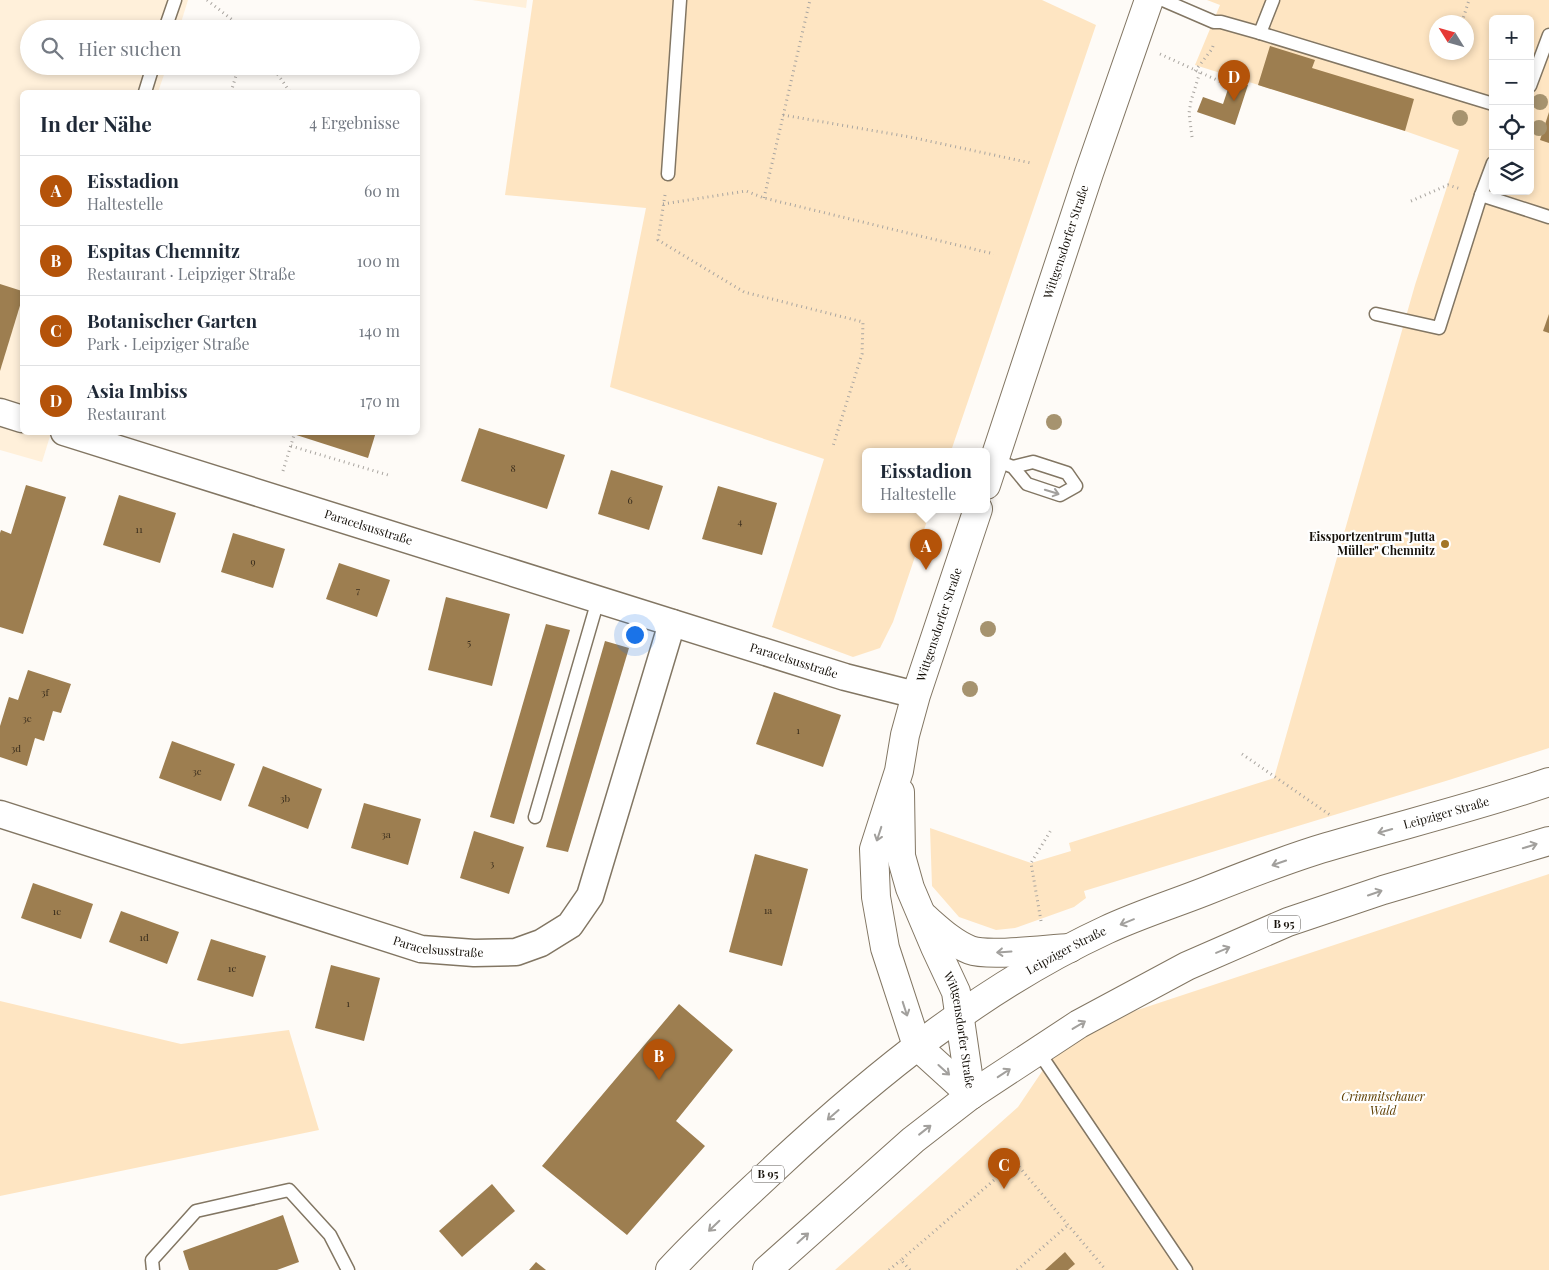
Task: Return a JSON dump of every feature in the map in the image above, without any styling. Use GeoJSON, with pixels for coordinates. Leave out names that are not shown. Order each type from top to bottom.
{"type":"FeatureCollection","features":[{"type":"Feature","properties":{"kind":"main road","name":"Wittgensdorfer Straße"},"geometry":{"type":"LineString","coordinates":[[998,470],[1148,0]]}},
{"type":"Feature","properties":{"kind":"main road","name":"Wittgensdorfer Straße"},"geometry":{"type":"LineString","coordinates":[[971,1095],[917,1046],[885,948],[876,897],[874,849],[899,771],[905,735],[916,695],[977,513]]}},
{"type":"Feature","properties":{"kind":"main road","name":"Wittgensdorfer Straße"},"geometry":{"type":"LineString","coordinates":[[899,771],[901,856],[910,888],[956,992],[971,1095]]}},
{"type":"Feature","properties":{"kind":"main road","name":"Leipziger Straße"},"geometry":{"type":"LineString","coordinates":[[670,1270],[809,1136],[850,1100],[917,1046],[1058,949],[1267,867],[1325,847],[1549,782]]}},
{"type":"Feature","properties":{"kind":"main road","name":"B 95"},"geometry":{"type":"LineString","coordinates":[[767,1270],[913,1140],[971,1095],[1079,1024],[1187,966],[1288,922],[1383,890],[1549,841]]}},
{"type":"Feature","properties":{"kind":"main road","name":"Wittgensdorfer Straße"},"geometry":{"type":"LineString","coordinates":[[921,914],[949,938],[970,950],[990,953],[1058,949]]}},
{"type":"Feature","properties":{"kind":"street"},"geometry":{"type":"LineString","coordinates":[[0,412],[20,419]]}},
{"type":"Feature","properties":{"kind":"street","name":"Paracelsusstraße"},"geometry":{"type":"LineString","coordinates":[[74,435],[844,677],[916,695]]}},
{"type":"Feature","properties":{"kind":"street","name":"Paracelsusstraße"},"geometry":{"type":"LineString","coordinates":[[0,814],[421,949],[474,953],[516,952],[541,943],[570,925],[590,896],[672,623]]}},
{"type":"Feature","properties":{"kind":"lane"},"geometry":{"type":"LineString","coordinates":[[168,20],[175,0]]}},
{"type":"Feature","properties":{"kind":"lane"},"geometry":{"type":"LineString","coordinates":[[668,174],[680,0]]}},
{"type":"Feature","properties":{"kind":"lane"},"geometry":{"type":"LineString","coordinates":[[1163,0],[1214,22],[1221,22],[1260,33],[1489,103]]}},
{"type":"Feature","properties":{"kind":"lane"},"geometry":{"type":"LineString","coordinates":[[1260,33],[1273,0]]}},
{"type":"Feature","properties":{"kind":"lane"},"geometry":{"type":"LineString","coordinates":[[1534,75],[1549,35]]}},
{"type":"Feature","properties":{"kind":"lane"},"geometry":{"type":"LineString","coordinates":[[146,90],[150,75]]}},
{"type":"Feature","properties":{"kind":"lane"},"geometry":{"type":"LineString","coordinates":[[1376,314],[1439,328],[1480,195],[1489,173]]}},
{"type":"Feature","properties":{"kind":"lane"},"geometry":{"type":"LineString","coordinates":[[1480,195],[1549,217]]}},
{"type":"Feature","properties":{"kind":"lane"},"geometry":{"type":"LineString","coordinates":[[535,816],[598,600]]}},
{"type":"Feature","properties":{"kind":"lane"},"geometry":{"type":"LineString","coordinates":[[1038,1051],[1186,1270]]}},
{"type":"Feature","properties":{"kind":"lane"},"geometry":{"type":"LineString","coordinates":[[153,1270],[152,1260],[196,1211],[289,1190],[330,1235],[348,1270]]}},
{"type":"Feature","properties":{"kind":"path"},"geometry":{"type":"LineString","coordinates":[[207,0],[233,20]]}},
{"type":"Feature","properties":{"kind":"path"},"geometry":{"type":"LineString","coordinates":[[764,198],[810,0]]}},
{"type":"Feature","properties":{"kind":"path"},"geometry":{"type":"LineString","coordinates":[[1464,15],[1469,0]]}},
{"type":"Feature","properties":{"kind":"path"},"geometry":{"type":"LineString","coordinates":[[1195,71],[1212,49],[1221,22]]}},
{"type":"Feature","properties":{"kind":"path"},"geometry":{"type":"LineString","coordinates":[[1134,41],[1230,86]]}},
{"type":"Feature","properties":{"kind":"path"},"geometry":{"type":"LineString","coordinates":[[1192,137],[1191,101],[1200,72]]}},
{"type":"Feature","properties":{"kind":"path"},"geometry":{"type":"LineString","coordinates":[[232,90],[236,75]]}},
{"type":"Feature","properties":{"kind":"path"},"geometry":{"type":"LineString","coordinates":[[278,75],[289,90]]}},
{"type":"Feature","properties":{"kind":"path"},"geometry":{"type":"LineString","coordinates":[[783,115],[910,137],[1031,163]]}},
{"type":"Feature","properties":{"kind":"path"},"geometry":{"type":"LineString","coordinates":[[668,174],[658,240],[744,292],[863,322],[862,354],[833,446]]}},
{"type":"Feature","properties":{"kind":"path"},"geometry":{"type":"LineString","coordinates":[[1411,201],[1448,185],[1465,190]]}},
{"type":"Feature","properties":{"kind":"path"},"geometry":{"type":"LineString","coordinates":[[663,204],[746,191],[764,198],[994,254]]}},
{"type":"Feature","properties":{"kind":"path"},"geometry":{"type":"LineString","coordinates":[[287,456],[294,435]]}},
{"type":"Feature","properties":{"kind":"path"},"geometry":{"type":"LineString","coordinates":[[291,446],[388,475]]}},
{"type":"Feature","properties":{"kind":"path"},"geometry":{"type":"LineString","coordinates":[[1242,754],[1362,837]]}},
{"type":"Feature","properties":{"kind":"path"},"geometry":{"type":"LineString","coordinates":[[1051,830],[1031,862],[1058,949]]}},
{"type":"Feature","properties":{"kind":"path"},"geometry":{"type":"LineString","coordinates":[[889,1270],[1015,1162],[1106,1270]]}},
{"type":"Feature","properties":{"kind":"path"},"geometry":{"type":"LineString","coordinates":[[1018,1270],[1068,1225]]}},
{"type":"Feature","properties":{"kind":"path"},"geometry":{"type":"LineString","coordinates":[[901,1260],[910,1270]]}},
{"type":"Feature","properties":{"kind":"shaded area"},"geometry":{"type":"Polygon","coordinates":[[[0,0],[188,0],[182,20],[20,20],[20,75],[164,75],[159,90],[20,90],[20,435],[50,435],[42,462],[0,450],[0,0]]]}},
{"type":"Feature","properties":{"kind":"shaded area"},"geometry":{"type":"Polygon","coordinates":[[[472,0],[527,0],[526,8],[472,0]]]}},
{"type":"Feature","properties":{"kind":"green space"},"geometry":{"type":"Polygon","coordinates":[[[533,0],[1042,0],[1096,25],[952,448],[862,448],[862,513],[930,513],[893,622],[880,648],[853,657],[772,627],[824,459],[610,387],[646,208],[505,195],[533,0]]]}},
{"type":"Feature","properties":{"kind":"green space","name":"Eissportzentrum \"Jutta Müller\" Chemnitz"},"geometry":{"type":"Polygon","coordinates":[[[1207,0],[1549,0],[1549,748],[1084,891],[1086,898],[1074,907],[1015,928],[996,930],[959,917],[932,886],[930,828],[1031,863],[1071,851],[1069,843],[1274,778],[1415,285],[1459,150],[1405,131],[1195,65],[1220,5],[1207,0]]]}},
{"type":"Feature","properties":{"kind":"green space","name":"Crimmitschauer Wald"},"geometry":{"type":"Polygon","coordinates":[[[1549,874],[1549,1270],[835,1270],[1018,1107],[1068,1033],[1549,874]]]}},
{"type":"Feature","properties":{"kind":"green space"},"geometry":{"type":"Polygon","coordinates":[[[0,1001],[181,1044],[289,1030],[319,1130],[0,1196],[0,1001]]]}},
{"type":"Feature","properties":{"kind":"building"},"geometry":{"type":"Polygon","coordinates":[[[1270,46],[1315,60],[1312,68],[1414,99],[1405,131],[1258,85],[1270,46]]]}},
{"type":"Feature","properties":{"kind":"building"},"geometry":{"type":"Polygon","coordinates":[[[1231,80],[1248,85],[1235,125],[1197,112],[1203,97],[1223,104],[1231,80]]]}},
{"type":"Feature","properties":{"kind":"building"},"geometry":{"type":"Polygon","coordinates":[[[1549,112],[1549,143],[1540,140],[1549,112]]]}},
{"type":"Feature","properties":{"kind":"building"},"geometry":{"type":"Polygon","coordinates":[[[0,284],[20,290],[20,306],[0,371],[0,284]]]}},
{"type":"Feature","properties":{"kind":"building"},"geometry":{"type":"Polygon","coordinates":[[[1549,314],[1549,333],[1543,331],[1549,314]]]}},
{"type":"Feature","properties":{"kind":"building"},"geometry":{"type":"Polygon","coordinates":[[[479,428],[565,455],[547,509],[461,481],[479,428]]]}},
{"type":"Feature","properties":{"kind":"building"},"geometry":{"type":"Polygon","coordinates":[[[296,435],[375,435],[368,458],[296,435]]]}},
{"type":"Feature","properties":{"kind":"building"},"geometry":{"type":"Polygon","coordinates":[[[611,470],[663,486],[649,530],[598,514],[611,470]]]}},
{"type":"Feature","properties":{"kind":"building"},"geometry":{"type":"Polygon","coordinates":[[[26,485],[66,497],[23,634],[0,627],[0,533],[1,530],[11,534],[26,485]]]}},
{"type":"Feature","properties":{"kind":"building"},"geometry":{"type":"Polygon","coordinates":[[[718,486],[777,503],[762,555],[702,539],[718,486]]]}},
{"type":"Feature","properties":{"kind":"building"},"geometry":{"type":"Polygon","coordinates":[[[119,495],[176,513],[160,563],[103,545],[119,495]]]}},
{"type":"Feature","properties":{"kind":"building"},"geometry":{"type":"Polygon","coordinates":[[[233,533],[285,549],[273,588],[221,572],[233,533]]]}},
{"type":"Feature","properties":{"kind":"building"},"geometry":{"type":"Polygon","coordinates":[[[339,563],[390,580],[377,617],[326,599],[339,563]]]}},
{"type":"Feature","properties":{"kind":"building"},"geometry":{"type":"Polygon","coordinates":[[[446,597],[510,614],[492,686],[428,670],[446,597]]]}},
{"type":"Feature","properties":{"kind":"building"},"geometry":{"type":"Polygon","coordinates":[[[546,624],[570,630],[514,824],[490,817],[546,624]]]}},
{"type":"Feature","properties":{"kind":"building"},"geometry":{"type":"Polygon","coordinates":[[[605,641],[629,648],[568,852],[546,847],[605,641]]]}},
{"type":"Feature","properties":{"kind":"building"},"geometry":{"type":"Polygon","coordinates":[[[28,670],[71,684],[61,713],[53,711],[44,741],[35,738],[27,766],[0,757],[0,726],[9,697],[18,700],[28,670]]]}},
{"type":"Feature","properties":{"kind":"building"},"geometry":{"type":"Polygon","coordinates":[[[774,692],[841,715],[823,767],[756,744],[774,692]]]}},
{"type":"Feature","properties":{"kind":"building"},"geometry":{"type":"Polygon","coordinates":[[[172,741],[235,764],[221,801],[159,778],[172,741]]]}},
{"type":"Feature","properties":{"kind":"building"},"geometry":{"type":"Polygon","coordinates":[[[263,766],[322,789],[308,829],[248,806],[263,766]]]}},
{"type":"Feature","properties":{"kind":"building"},"geometry":{"type":"Polygon","coordinates":[[[364,803],[421,819],[408,865],[351,848],[364,803]]]}},
{"type":"Feature","properties":{"kind":"building"},"geometry":{"type":"Polygon","coordinates":[[[474,831],[524,847],[509,894],[460,878],[474,831]]]}},
{"type":"Feature","properties":{"kind":"building"},"geometry":{"type":"Polygon","coordinates":[[[755,854],[808,869],[782,966],[729,952],[755,854]]]}},
{"type":"Feature","properties":{"kind":"building"},"geometry":{"type":"Polygon","coordinates":[[[33,883],[93,904],[81,939],[21,918],[33,883]]]}},
{"type":"Feature","properties":{"kind":"building"},"geometry":{"type":"Polygon","coordinates":[[[121,911],[179,932],[167,964],[109,942],[121,911]]]}},
{"type":"Feature","properties":{"kind":"building"},"geometry":{"type":"Polygon","coordinates":[[[211,939],[266,956],[253,997],[197,980],[211,939]]]}},
{"type":"Feature","properties":{"kind":"building"},"geometry":{"type":"Polygon","coordinates":[[[331,965],[380,978],[364,1041],[315,1028],[331,965]]]}},
{"type":"Feature","properties":{"kind":"building"},"geometry":{"type":"Polygon","coordinates":[[[679,1004],[733,1050],[676,1121],[705,1146],[627,1235],[542,1166],[679,1004]]]}},
{"type":"Feature","properties":{"kind":"building"},"geometry":{"type":"Polygon","coordinates":[[[492,1184],[515,1211],[462,1257],[439,1231],[492,1184]]]}},
{"type":"Feature","properties":{"kind":"building"},"geometry":{"type":"Polygon","coordinates":[[[283,1215],[299,1262],[277,1270],[189,1270],[183,1251],[283,1215]]]}},
{"type":"Feature","properties":{"kind":"building"},"geometry":{"type":"Polygon","coordinates":[[[1065,1252],[1075,1264],[1068,1270],[1045,1270],[1065,1252]]]}},
{"type":"Feature","properties":{"kind":"building"},"geometry":{"type":"Polygon","coordinates":[[[536,1262],[546,1270],[529,1270],[536,1262]]]}},
{"type":"Feature","properties":{"kind":"place","name":"Asia Imbiss"},"geometry":{"type":"Point","coordinates":[1234,101]}},
{"type":"Feature","properties":{"kind":"place","name":"Eissportzentrum \"Jutta Müller\" Chemnitz"},"geometry":{"type":"Point","coordinates":[1445,544]}},
{"type":"Feature","properties":{"kind":"place","name":"Eisstadion"},"geometry":{"type":"Point","coordinates":[926,570]}},
{"type":"Feature","properties":{"kind":"place","name":"Espitas Chemnitz"},"geometry":{"type":"Point","coordinates":[659,1080]}},
{"type":"Feature","properties":{"kind":"place","name":"Botanischer Garten"},"geometry":{"type":"Point","coordinates":[1004,1189]}}]}
